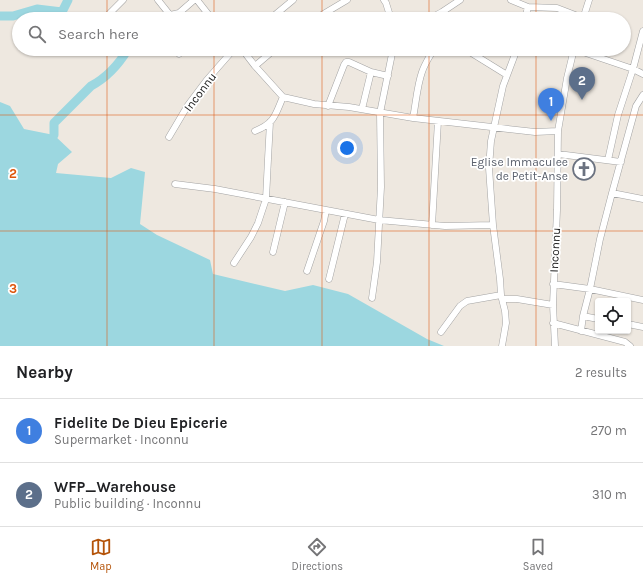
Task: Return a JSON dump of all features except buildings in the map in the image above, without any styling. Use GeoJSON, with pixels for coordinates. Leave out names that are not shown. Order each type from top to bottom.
{"type":"FeatureCollection","features":[{"type":"Feature","properties":{"kind":"street"},"geometry":{"type":"LineString","coordinates":[[111,12],[123,0]]}},
{"type":"Feature","properties":{"kind":"street"},"geometry":{"type":"LineString","coordinates":[[158,0],[168,12]]}},
{"type":"Feature","properties":{"kind":"street"},"geometry":{"type":"LineString","coordinates":[[179,12],[195,0],[206,12]]}},
{"type":"Feature","properties":{"kind":"street"},"geometry":{"type":"LineString","coordinates":[[278,12],[293,0]]}},
{"type":"Feature","properties":{"kind":"street"},"geometry":{"type":"LineString","coordinates":[[327,12],[348,0]]}},
{"type":"Feature","properties":{"kind":"street"},"geometry":{"type":"LineString","coordinates":[[384,0],[389,12]]}},
{"type":"Feature","properties":{"kind":"street"},"geometry":{"type":"LineString","coordinates":[[442,12],[460,0]]}},
{"type":"Feature","properties":{"kind":"street"},"geometry":{"type":"LineString","coordinates":[[511,0],[528,7],[557,8],[567,12]]}},
{"type":"Feature","properties":{"kind":"street"},"geometry":{"type":"LineString","coordinates":[[585,12],[589,0]]}},
{"type":"Feature","properties":{"kind":"street"},"geometry":{"type":"LineString","coordinates":[[527,12],[528,7]]}},
{"type":"Feature","properties":{"kind":"street"},"geometry":{"type":"LineString","coordinates":[[608,160],[618,115],[634,69],[643,31]]}},
{"type":"Feature","properties":{"kind":"street","name":"Inconnu"},"geometry":{"type":"LineString","coordinates":[[169,137],[188,105],[228,56]]}},
{"type":"Feature","properties":{"kind":"street"},"geometry":{"type":"LineString","coordinates":[[247,56],[283,97],[314,104],[350,107],[413,118],[535,132],[558,131]]}},
{"type":"Feature","properties":{"kind":"street"},"geometry":{"type":"LineString","coordinates":[[255,66],[267,56]]}},
{"type":"Feature","properties":{"kind":"street"},"geometry":{"type":"LineString","coordinates":[[372,298],[377,262],[381,187],[380,113],[392,56]]}},
{"type":"Feature","properties":{"kind":"street"},"geometry":{"type":"LineString","coordinates":[[413,118],[418,87],[426,62],[430,56]]}},
{"type":"Feature","properties":{"kind":"street"},"geometry":{"type":"LineString","coordinates":[[476,56],[507,75]]}},
{"type":"Feature","properties":{"kind":"street"},"geometry":{"type":"LineString","coordinates":[[502,346],[506,323],[505,311],[501,297],[489,168],[491,141],[503,86],[514,56]]}},
{"type":"Feature","properties":{"kind":"street","name":"Inconnu"},"geometry":{"type":"LineString","coordinates":[[555,346],[553,323],[553,284],[557,210],[558,131],[572,56]]}},
{"type":"Feature","properties":{"kind":"street","name":"Inconnu"},"geometry":{"type":"LineString","coordinates":[[595,56],[634,69],[643,74]]}},
{"type":"Feature","properties":{"kind":"street"},"geometry":{"type":"LineString","coordinates":[[328,106],[346,62],[371,72],[388,76]]}},
{"type":"Feature","properties":{"kind":"street"},"geometry":{"type":"LineString","coordinates":[[362,109],[371,72]]}},
{"type":"Feature","properties":{"kind":"street"},"geometry":{"type":"LineString","coordinates":[[255,131],[265,127],[275,117],[283,97]]}},
{"type":"Feature","properties":{"kind":"street"},"geometry":{"type":"LineString","coordinates":[[581,331],[600,239],[612,193],[636,106],[643,97]]}},
{"type":"Feature","properties":{"kind":"street"},"geometry":{"type":"LineString","coordinates":[[432,225],[438,121]]}},
{"type":"Feature","properties":{"kind":"street"},"geometry":{"type":"LineString","coordinates":[[234,263],[251,237],[258,223],[266,199],[270,122]]}},
{"type":"Feature","properties":{"kind":"street"},"geometry":{"type":"LineString","coordinates":[[558,154],[621,162]]}},
{"type":"Feature","properties":{"kind":"street"},"geometry":{"type":"LineString","coordinates":[[175,184],[215,189],[379,220],[445,226],[494,225]]}},
{"type":"Feature","properties":{"kind":"street"},"geometry":{"type":"LineString","coordinates":[[612,193],[643,199]]}},
{"type":"Feature","properties":{"kind":"street"},"geometry":{"type":"LineString","coordinates":[[273,252],[285,202]]}},
{"type":"Feature","properties":{"kind":"street"},"geometry":{"type":"LineString","coordinates":[[307,271],[324,221],[326,210]]}},
{"type":"Feature","properties":{"kind":"street"},"geometry":{"type":"LineString","coordinates":[[329,279],[345,214]]}},
{"type":"Feature","properties":{"kind":"street"},"geometry":{"type":"LineString","coordinates":[[553,284],[590,289],[643,300]]}},
{"type":"Feature","properties":{"kind":"street"},"geometry":{"type":"LineString","coordinates":[[441,332],[460,306],[467,301],[501,297],[553,305]]}},
{"type":"Feature","properties":{"kind":"street"},"geometry":{"type":"LineString","coordinates":[[583,316],[595,318]]}},
{"type":"Feature","properties":{"kind":"street"},"geometry":{"type":"LineString","coordinates":[[553,323],[625,342],[630,346]]}},
{"type":"Feature","properties":{"kind":"street"},"geometry":{"type":"LineString","coordinates":[[631,325],[643,327]]}},
{"type":"Feature","properties":{"kind":"water"},"geometry":{"type":"Polygon","coordinates":[[[0,102],[10,106],[24,129],[54,135],[72,152],[58,164],[56,173],[111,178],[131,168],[145,172],[140,224],[157,235],[210,260],[213,274],[285,291],[313,285],[348,294],[427,339],[444,346],[0,346],[0,102]]]}},
{"type":"Feature","properties":{"kind":"waterway"},"geometry":{"type":"LineString","coordinates":[[62,12],[68,0]]}},
{"type":"Feature","properties":{"kind":"waterway"},"geometry":{"type":"LineString","coordinates":[[27,12],[37,9],[62,12]]}},
{"type":"Feature","properties":{"kind":"waterway"},"geometry":{"type":"LineString","coordinates":[[0,16],[12,16]]}},
{"type":"Feature","properties":{"kind":"waterway"},"geometry":{"type":"LineString","coordinates":[[54,135],[54,123],[91,86],[112,70],[124,56]]}},
{"type":"Feature","properties":{"kind":"place","name":"WFP_Warehouse"},"geometry":{"type":"Point","coordinates":[582,100]}},
{"type":"Feature","properties":{"kind":"place","name":"Fidelite De Dieu Epicerie"},"geometry":{"type":"Point","coordinates":[551,121]}},
{"type":"Feature","properties":{"kind":"place","name":"Eglise Immaculee de Petit-Anse"},"geometry":{"type":"Point","coordinates":[584,169]}}]}
